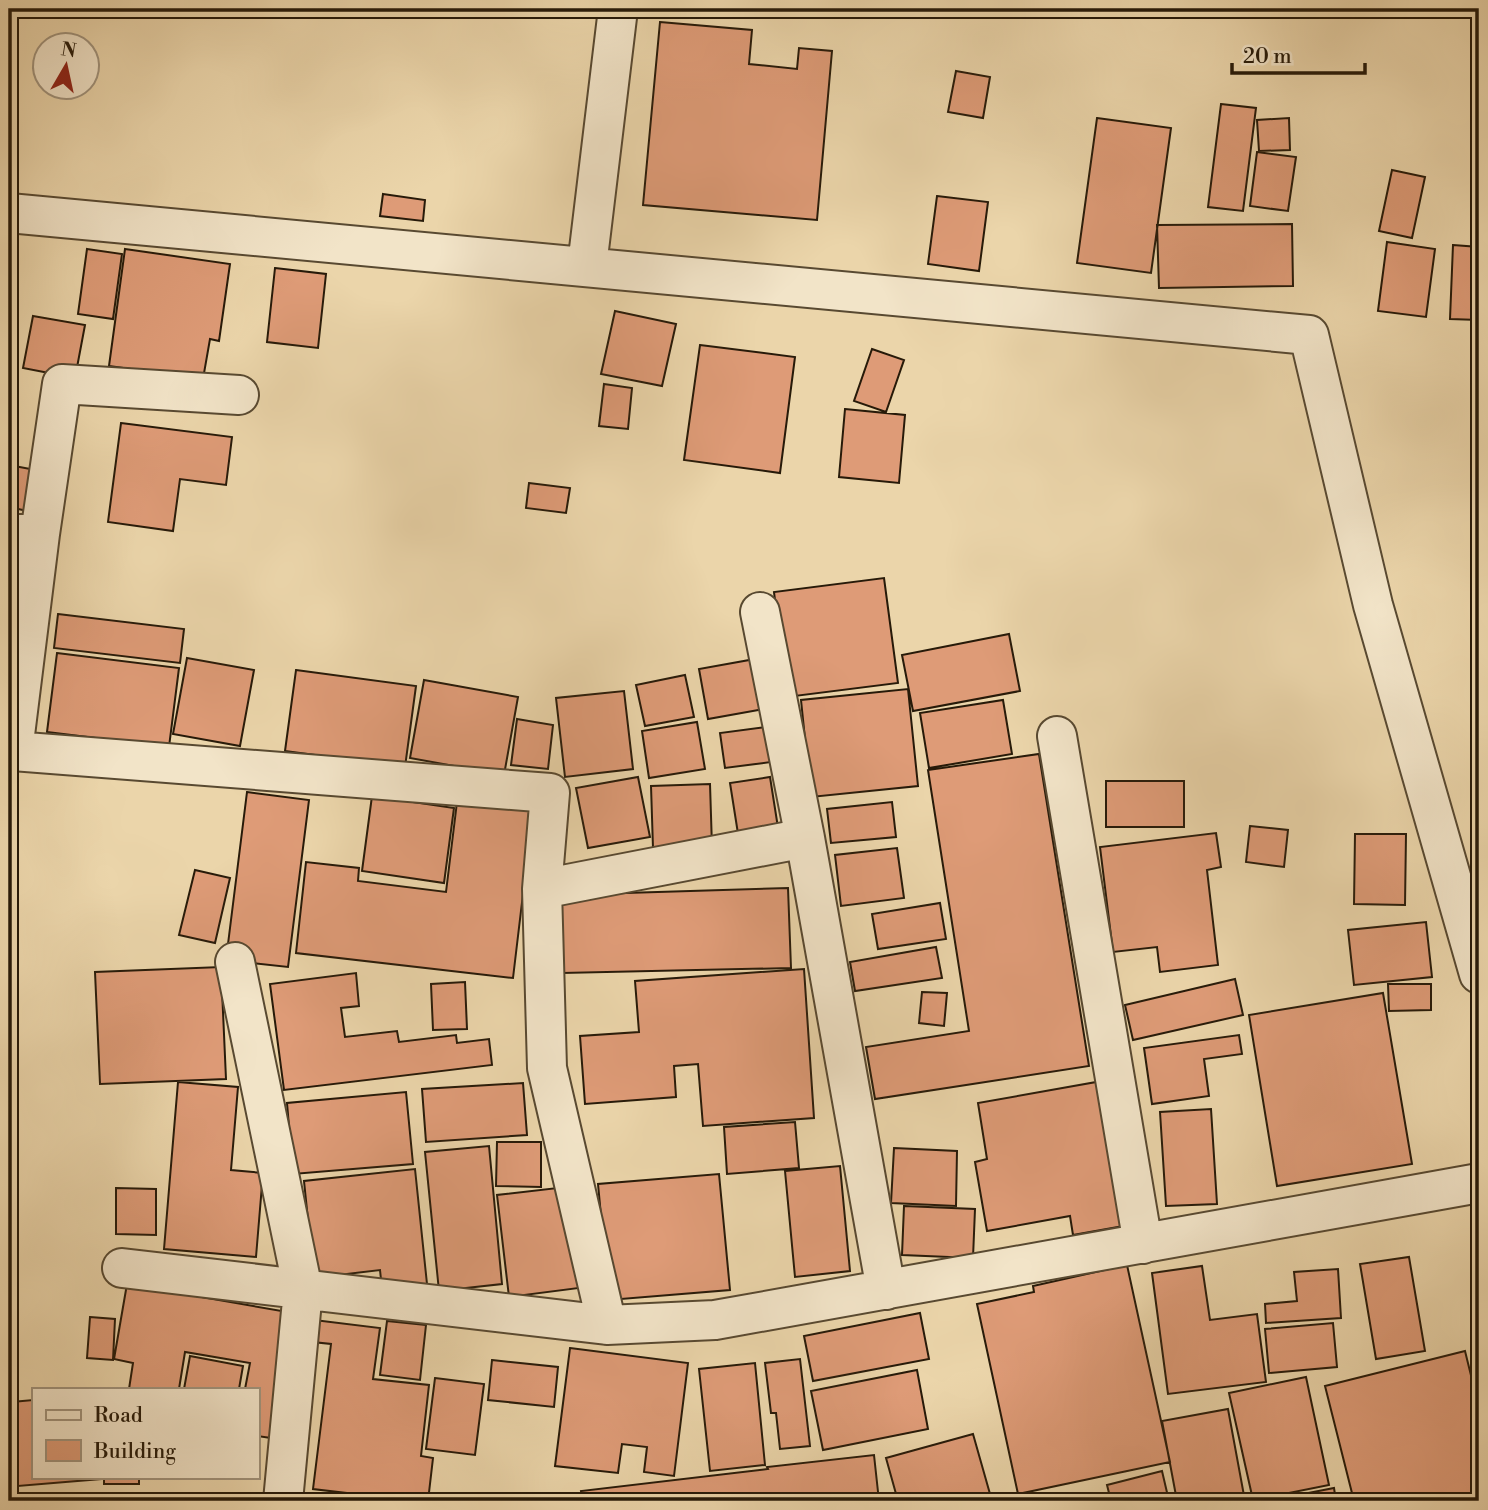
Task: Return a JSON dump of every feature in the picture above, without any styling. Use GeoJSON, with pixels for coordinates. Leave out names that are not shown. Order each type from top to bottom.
{"type":"FeatureCollection","features":[{"type":"Feature","properties":{"kind":"street"},"geometry":{"type":"LineString","coordinates":[[587,266],[618,9]]}},
{"type":"Feature","properties":{"kind":"street"},"geometry":{"type":"LineString","coordinates":[[9,213],[1309,335],[1373,606],[1479,974]]}},
{"type":"Feature","properties":{"kind":"street"},"geometry":{"type":"LineString","coordinates":[[239,394],[62,384],[25,534],[13,751],[550,793],[542,889],[547,1068],[607,1325]]}},
{"type":"Feature","properties":{"kind":"street"},"geometry":{"type":"LineString","coordinates":[[760,612],[805,838],[886,1290]]}},
{"type":"Feature","properties":{"kind":"street"},"geometry":{"type":"LineString","coordinates":[[1057,736],[1143,1244]]}},
{"type":"Feature","properties":{"kind":"street"},"geometry":{"type":"LineString","coordinates":[[542,889],[805,838]]}},
{"type":"Feature","properties":{"kind":"street"},"geometry":{"type":"LineString","coordinates":[[235,962],[303,1290],[283,1501]]}},
{"type":"Feature","properties":{"kind":"street"},"geometry":{"type":"LineString","coordinates":[[122,1268],[607,1325],[715,1320],[1479,1184]]}},
{"type":"Feature","properties":{"kind":"building"},"geometry":{"type":"Polygon","coordinates":[[[660,22],[752,30],[749,64],[797,69],[799,48],[832,51],[817,220],[643,205],[660,22]]]}},
{"type":"Feature","properties":{"kind":"building"},"geometry":{"type":"Polygon","coordinates":[[[956,71],[990,77],[983,118],[948,112],[956,71]]]}},
{"type":"Feature","properties":{"kind":"building"},"geometry":{"type":"Polygon","coordinates":[[[1221,104],[1256,108],[1243,211],[1208,207],[1221,104]]]}},
{"type":"Feature","properties":{"kind":"building"},"geometry":{"type":"Polygon","coordinates":[[[1097,118],[1171,128],[1151,273],[1077,263],[1097,118]]]}},
{"type":"Feature","properties":{"kind":"building"},"geometry":{"type":"Polygon","coordinates":[[[1289,118],[1290,150],[1259,151],[1257,120],[1289,118]]]}},
{"type":"Feature","properties":{"kind":"building"},"geometry":{"type":"Polygon","coordinates":[[[1257,152],[1296,157],[1288,211],[1250,206],[1257,152]]]}},
{"type":"Feature","properties":{"kind":"building"},"geometry":{"type":"Polygon","coordinates":[[[1392,170],[1425,177],[1412,238],[1379,231],[1392,170]]]}},
{"type":"Feature","properties":{"kind":"building"},"geometry":{"type":"Polygon","coordinates":[[[383,194],[425,200],[423,221],[380,216],[383,194]]]}},
{"type":"Feature","properties":{"kind":"building"},"geometry":{"type":"Polygon","coordinates":[[[937,196],[988,202],[979,271],[928,264],[937,196]]]}},
{"type":"Feature","properties":{"kind":"building"},"geometry":{"type":"Polygon","coordinates":[[[1292,224],[1293,286],[1159,288],[1157,225],[1292,224]]]}},
{"type":"Feature","properties":{"kind":"building"},"geometry":{"type":"Polygon","coordinates":[[[1387,242],[1435,249],[1426,317],[1378,311],[1387,242]]]}},
{"type":"Feature","properties":{"kind":"building"},"geometry":{"type":"Polygon","coordinates":[[[1453,245],[1479,247],[1479,320],[1450,319],[1453,245]]]}},
{"type":"Feature","properties":{"kind":"building"},"geometry":{"type":"Polygon","coordinates":[[[87,249],[122,254],[113,319],[78,314],[87,249]]]}},
{"type":"Feature","properties":{"kind":"building"},"geometry":{"type":"Polygon","coordinates":[[[125,249],[230,264],[219,341],[210,339],[203,379],[109,366],[125,249]]]}},
{"type":"Feature","properties":{"kind":"building"},"geometry":{"type":"Polygon","coordinates":[[[275,268],[326,274],[318,348],[267,342],[275,268]]]}},
{"type":"Feature","properties":{"kind":"building"},"geometry":{"type":"Polygon","coordinates":[[[615,311],[676,324],[662,386],[601,374],[615,311]]]}},
{"type":"Feature","properties":{"kind":"building"},"geometry":{"type":"Polygon","coordinates":[[[33,316],[85,325],[75,378],[23,368],[33,316]]]}},
{"type":"Feature","properties":{"kind":"building"},"geometry":{"type":"Polygon","coordinates":[[[700,345],[795,357],[780,473],[684,460],[700,345]]]}},
{"type":"Feature","properties":{"kind":"building"},"geometry":{"type":"Polygon","coordinates":[[[872,349],[904,360],[886,412],[854,401],[872,349]]]}},
{"type":"Feature","properties":{"kind":"building"},"geometry":{"type":"Polygon","coordinates":[[[604,384],[632,388],[628,429],[599,426],[604,384]]]}},
{"type":"Feature","properties":{"kind":"building"},"geometry":{"type":"Polygon","coordinates":[[[845,409],[905,415],[899,483],[839,477],[845,409]]]}},
{"type":"Feature","properties":{"kind":"building"},"geometry":{"type":"Polygon","coordinates":[[[121,423],[232,437],[226,485],[180,479],[173,531],[108,522],[121,423]]]}},
{"type":"Feature","properties":{"kind":"building"},"geometry":{"type":"Polygon","coordinates":[[[9,465],[41,471],[32,512],[9,507],[9,465]]]}},
{"type":"Feature","properties":{"kind":"building"},"geometry":{"type":"Polygon","coordinates":[[[529,483],[570,488],[566,513],[526,508],[529,483]]]}},
{"type":"Feature","properties":{"kind":"building"},"geometry":{"type":"Polygon","coordinates":[[[884,578],[898,683],[787,697],[774,592],[884,578]]]}},
{"type":"Feature","properties":{"kind":"building"},"geometry":{"type":"Polygon","coordinates":[[[58,614],[184,629],[180,663],[54,648],[58,614]]]}},
{"type":"Feature","properties":{"kind":"building"},"geometry":{"type":"Polygon","coordinates":[[[1009,634],[1020,691],[913,711],[902,655],[1009,634]]]}},
{"type":"Feature","properties":{"kind":"building"},"geometry":{"type":"Polygon","coordinates":[[[57,653],[179,668],[169,747],[47,732],[57,653]]]}},
{"type":"Feature","properties":{"kind":"building"},"geometry":{"type":"Polygon","coordinates":[[[187,658],[254,670],[240,746],[173,734],[187,658]]]}},
{"type":"Feature","properties":{"kind":"building"},"geometry":{"type":"Polygon","coordinates":[[[755,659],[764,709],[708,719],[699,669],[755,659]]]}},
{"type":"Feature","properties":{"kind":"building"},"geometry":{"type":"Polygon","coordinates":[[[296,670],[416,686],[405,767],[285,751],[296,670]]]}},
{"type":"Feature","properties":{"kind":"building"},"geometry":{"type":"Polygon","coordinates":[[[685,675],[694,717],[645,726],[636,685],[685,675]]]}},
{"type":"Feature","properties":{"kind":"building"},"geometry":{"type":"Polygon","coordinates":[[[424,680],[518,697],[504,775],[410,758],[424,680]]]}},
{"type":"Feature","properties":{"kind":"building"},"geometry":{"type":"Polygon","coordinates":[[[908,689],[918,786],[811,797],[801,700],[908,689]]]}},
{"type":"Feature","properties":{"kind":"building"},"geometry":{"type":"Polygon","coordinates":[[[624,691],[633,769],[565,777],[556,698],[624,691]]]}},
{"type":"Feature","properties":{"kind":"building"},"geometry":{"type":"Polygon","coordinates":[[[1003,700],[1012,754],[929,768],[920,713],[1003,700]]]}},
{"type":"Feature","properties":{"kind":"building"},"geometry":{"type":"Polygon","coordinates":[[[517,719],[553,725],[548,769],[511,765],[517,719]]]}},
{"type":"Feature","properties":{"kind":"building"},"geometry":{"type":"Polygon","coordinates":[[[697,722],[705,769],[649,778],[642,731],[697,722]]]}},
{"type":"Feature","properties":{"kind":"building"},"geometry":{"type":"Polygon","coordinates":[[[766,727],[771,762],[725,768],[720,733],[766,727]]]}},
{"type":"Feature","properties":{"kind":"building"},"geometry":{"type":"Polygon","coordinates":[[[1039,754],[1089,1066],[875,1099],[866,1047],[969,1031],[928,770],[1039,754]]]}},
{"type":"Feature","properties":{"kind":"building"},"geometry":{"type":"Polygon","coordinates":[[[638,777],[650,837],[588,848],[576,788],[638,777]]]}},
{"type":"Feature","properties":{"kind":"building"},"geometry":{"type":"Polygon","coordinates":[[[770,777],[779,834],[739,840],[730,783],[770,777]]]}},
{"type":"Feature","properties":{"kind":"building"},"geometry":{"type":"Polygon","coordinates":[[[1106,781],[1184,781],[1184,827],[1106,827],[1106,781]]]}},
{"type":"Feature","properties":{"kind":"building"},"geometry":{"type":"Polygon","coordinates":[[[710,784],[712,847],[653,848],[651,786],[710,784]]]}},
{"type":"Feature","properties":{"kind":"building"},"geometry":{"type":"Polygon","coordinates":[[[247,792],[309,800],[288,967],[226,960],[247,792]]]}},
{"type":"Feature","properties":{"kind":"building"},"geometry":{"type":"Polygon","coordinates":[[[372,796],[454,808],[444,883],[362,871],[372,796]]]}},
{"type":"Feature","properties":{"kind":"building"},"geometry":{"type":"Polygon","coordinates":[[[457,802],[533,810],[513,978],[296,953],[306,862],[359,868],[358,881],[446,892],[457,802]]]}},
{"type":"Feature","properties":{"kind":"building"},"geometry":{"type":"Polygon","coordinates":[[[892,802],[896,837],[831,843],[827,809],[892,802]]]}},
{"type":"Feature","properties":{"kind":"building"},"geometry":{"type":"Polygon","coordinates":[[[1250,826],[1288,830],[1284,867],[1246,862],[1250,826]]]}},
{"type":"Feature","properties":{"kind":"building"},"geometry":{"type":"Polygon","coordinates":[[[1216,833],[1221,867],[1207,870],[1218,965],[1160,972],[1157,947],[1113,952],[1100,847],[1216,833]]]}},
{"type":"Feature","properties":{"kind":"building"},"geometry":{"type":"Polygon","coordinates":[[[1355,834],[1406,834],[1405,905],[1354,904],[1355,834]]]}},
{"type":"Feature","properties":{"kind":"building"},"geometry":{"type":"Polygon","coordinates":[[[897,848],[904,898],[841,906],[835,855],[897,848]]]}},
{"type":"Feature","properties":{"kind":"building"},"geometry":{"type":"Polygon","coordinates":[[[195,870],[230,878],[215,943],[179,935],[195,870]]]}},
{"type":"Feature","properties":{"kind":"building"},"geometry":{"type":"Polygon","coordinates":[[[788,888],[791,968],[562,973],[560,895],[788,888]]]}},
{"type":"Feature","properties":{"kind":"building"},"geometry":{"type":"Polygon","coordinates":[[[940,903],[946,939],[878,949],[872,914],[940,903]]]}},
{"type":"Feature","properties":{"kind":"building"},"geometry":{"type":"Polygon","coordinates":[[[1426,922],[1432,977],[1354,985],[1348,930],[1426,922]]]}},
{"type":"Feature","properties":{"kind":"building"},"geometry":{"type":"Polygon","coordinates":[[[936,947],[942,978],[855,991],[850,962],[936,947]]]}},
{"type":"Feature","properties":{"kind":"building"},"geometry":{"type":"Polygon","coordinates":[[[221,967],[226,1079],[100,1084],[95,972],[221,967]]]}},
{"type":"Feature","properties":{"kind":"building"},"geometry":{"type":"Polygon","coordinates":[[[804,969],[814,1118],[703,1126],[698,1064],[674,1066],[676,1097],[585,1104],[580,1036],[639,1032],[635,981],[804,969]]]}},
{"type":"Feature","properties":{"kind":"building"},"geometry":{"type":"Polygon","coordinates":[[[356,973],[359,1006],[341,1008],[345,1037],[397,1031],[399,1042],[456,1035],[457,1043],[489,1039],[492,1065],[284,1090],[270,984],[356,973]]]}},
{"type":"Feature","properties":{"kind":"building"},"geometry":{"type":"Polygon","coordinates":[[[1235,979],[1243,1015],[1133,1040],[1125,1005],[1235,979]]]}},
{"type":"Feature","properties":{"kind":"building"},"geometry":{"type":"Polygon","coordinates":[[[465,982],[467,1029],[433,1030],[431,984],[465,982]]]}},
{"type":"Feature","properties":{"kind":"building"},"geometry":{"type":"Polygon","coordinates":[[[1388,984],[1431,984],[1431,1010],[1389,1011],[1388,984]]]}},
{"type":"Feature","properties":{"kind":"building"},"geometry":{"type":"Polygon","coordinates":[[[922,992],[947,993],[944,1026],[919,1023],[922,992]]]}},
{"type":"Feature","properties":{"kind":"building"},"geometry":{"type":"Polygon","coordinates":[[[1383,993],[1412,1164],[1277,1186],[1249,1015],[1383,993]]]}},
{"type":"Feature","properties":{"kind":"building"},"geometry":{"type":"Polygon","coordinates":[[[1239,1035],[1242,1054],[1204,1059],[1209,1096],[1152,1104],[1144,1048],[1239,1035]]]}},
{"type":"Feature","properties":{"kind":"building"},"geometry":{"type":"Polygon","coordinates":[[[1102,1081],[1129,1225],[1073,1235],[1070,1216],[987,1231],[975,1162],[987,1159],[978,1103],[1102,1081]]]}},
{"type":"Feature","properties":{"kind":"building"},"geometry":{"type":"Polygon","coordinates":[[[178,1082],[238,1087],[231,1170],[263,1173],[256,1257],[164,1249],[178,1082]]]}},
{"type":"Feature","properties":{"kind":"building"},"geometry":{"type":"Polygon","coordinates":[[[523,1083],[527,1135],[426,1142],[422,1089],[523,1083]]]}},
{"type":"Feature","properties":{"kind":"building"},"geometry":{"type":"Polygon","coordinates":[[[406,1092],[413,1164],[293,1174],[287,1103],[406,1092]]]}},
{"type":"Feature","properties":{"kind":"building"},"geometry":{"type":"Polygon","coordinates":[[[1211,1109],[1217,1204],[1166,1206],[1160,1112],[1211,1109]]]}},
{"type":"Feature","properties":{"kind":"building"},"geometry":{"type":"Polygon","coordinates":[[[795,1122],[799,1168],[727,1174],[724,1127],[795,1122]]]}},
{"type":"Feature","properties":{"kind":"building"},"geometry":{"type":"Polygon","coordinates":[[[497,1142],[541,1142],[541,1187],[496,1186],[497,1142]]]}},
{"type":"Feature","properties":{"kind":"building"},"geometry":{"type":"Polygon","coordinates":[[[489,1146],[502,1284],[439,1291],[425,1152],[489,1146]]]}},
{"type":"Feature","properties":{"kind":"building"},"geometry":{"type":"Polygon","coordinates":[[[894,1148],[957,1151],[956,1206],[891,1203],[894,1148]]]}},
{"type":"Feature","properties":{"kind":"building"},"geometry":{"type":"Polygon","coordinates":[[[840,1166],[850,1271],[795,1277],[785,1171],[840,1166]]]}},
{"type":"Feature","properties":{"kind":"building"},"geometry":{"type":"Polygon","coordinates":[[[415,1169],[427,1284],[382,1289],[380,1270],[314,1278],[304,1181],[415,1169]]]}},
{"type":"Feature","properties":{"kind":"building"},"geometry":{"type":"Polygon","coordinates":[[[719,1174],[730,1290],[609,1300],[598,1184],[719,1174]]]}},
{"type":"Feature","properties":{"kind":"building"},"geometry":{"type":"Polygon","coordinates":[[[566,1187],[579,1288],[509,1297],[497,1195],[566,1187]]]}},
{"type":"Feature","properties":{"kind":"building"},"geometry":{"type":"Polygon","coordinates":[[[116,1188],[156,1189],[156,1235],[116,1234],[116,1188]]]}},
{"type":"Feature","properties":{"kind":"building"},"geometry":{"type":"Polygon","coordinates":[[[904,1206],[975,1209],[973,1258],[902,1255],[904,1206]]]}},
{"type":"Feature","properties":{"kind":"building"},"geometry":{"type":"Polygon","coordinates":[[[1409,1257],[1425,1351],[1376,1359],[1360,1264],[1409,1257]]]}},
{"type":"Feature","properties":{"kind":"building"},"geometry":{"type":"Polygon","coordinates":[[[1127,1265],[1170,1462],[1018,1494],[977,1304],[1034,1292],[1033,1286],[1127,1265]]]}},
{"type":"Feature","properties":{"kind":"building"},"geometry":{"type":"Polygon","coordinates":[[[1202,1266],[1210,1320],[1257,1314],[1266,1382],[1168,1394],[1152,1273],[1202,1266]]]}},
{"type":"Feature","properties":{"kind":"building"},"geometry":{"type":"Polygon","coordinates":[[[1338,1269],[1341,1318],[1266,1323],[1265,1304],[1297,1301],[1294,1272],[1338,1269]]]}},
{"type":"Feature","properties":{"kind":"building"},"geometry":{"type":"Polygon","coordinates":[[[127,1284],[299,1314],[278,1439],[259,1436],[259,1388],[245,1388],[250,1363],[185,1352],[179,1388],[129,1388],[133,1363],[114,1359],[127,1284]]]}},
{"type":"Feature","properties":{"kind":"building"},"geometry":{"type":"Polygon","coordinates":[[[920,1313],[929,1359],[813,1381],[804,1336],[920,1313]]]}},
{"type":"Feature","properties":{"kind":"building"},"geometry":{"type":"Polygon","coordinates":[[[90,1317],[115,1319],[113,1360],[87,1358],[90,1317]]]}},
{"type":"Feature","properties":{"kind":"building"},"geometry":{"type":"Polygon","coordinates":[[[306,1319],[380,1328],[373,1379],[429,1385],[421,1456],[433,1458],[428,1501],[313,1489],[331,1344],[303,1341],[306,1319]]]}},
{"type":"Feature","properties":{"kind":"building"},"geometry":{"type":"Polygon","coordinates":[[[387,1321],[426,1325],[420,1380],[380,1375],[387,1321]]]}},
{"type":"Feature","properties":{"kind":"building"},"geometry":{"type":"Polygon","coordinates":[[[1333,1323],[1337,1367],[1269,1373],[1265,1329],[1333,1323]]]}},
{"type":"Feature","properties":{"kind":"building"},"geometry":{"type":"Polygon","coordinates":[[[570,1348],[688,1363],[674,1476],[644,1472],[647,1447],[622,1444],[618,1473],[555,1466],[570,1348]]]}},
{"type":"Feature","properties":{"kind":"building"},"geometry":{"type":"Polygon","coordinates":[[[1465,1351],[1479,1408],[1479,1492],[1440,1501],[1354,1501],[1325,1386],[1465,1351]]]}},
{"type":"Feature","properties":{"kind":"building"},"geometry":{"type":"Polygon","coordinates":[[[190,1356],[243,1366],[239,1388],[184,1388],[190,1356]]]}},
{"type":"Feature","properties":{"kind":"building"},"geometry":{"type":"Polygon","coordinates":[[[800,1359],[810,1446],[780,1449],[776,1413],[771,1413],[765,1363],[800,1359]]]}},
{"type":"Feature","properties":{"kind":"building"},"geometry":{"type":"Polygon","coordinates":[[[492,1360],[558,1367],[554,1407],[488,1400],[492,1360]]]}},
{"type":"Feature","properties":{"kind":"building"},"geometry":{"type":"Polygon","coordinates":[[[755,1363],[765,1465],[710,1471],[699,1369],[755,1363]]]}},
{"type":"Feature","properties":{"kind":"building"},"geometry":{"type":"Polygon","coordinates":[[[917,1370],[928,1429],[823,1450],[811,1391],[917,1370]]]}},
{"type":"Feature","properties":{"kind":"building"},"geometry":{"type":"Polygon","coordinates":[[[1306,1377],[1329,1485],[1253,1500],[1229,1393],[1306,1377]]]}},
{"type":"Feature","properties":{"kind":"building"},"geometry":{"type":"Polygon","coordinates":[[[435,1378],[484,1384],[475,1455],[426,1449],[435,1378]]]}},
{"type":"Feature","properties":{"kind":"building"},"geometry":{"type":"Polygon","coordinates":[[[32,1400],[32,1478],[101,1479],[18,1486],[12,1402],[32,1400]]]}},
{"type":"Feature","properties":{"kind":"building"},"geometry":{"type":"Polygon","coordinates":[[[1228,1409],[1245,1501],[1177,1501],[1162,1421],[1228,1409]]]}},
{"type":"Feature","properties":{"kind":"building"},"geometry":{"type":"Polygon","coordinates":[[[9,1416],[13,1416],[9,1486],[9,1416]]]}},
{"type":"Feature","properties":{"kind":"building"},"geometry":{"type":"Polygon","coordinates":[[[973,1434],[992,1501],[898,1501],[886,1458],[973,1434]]]}},
{"type":"Feature","properties":{"kind":"building"},"geometry":{"type":"Polygon","coordinates":[[[874,1455],[879,1501],[583,1501],[581,1491],[768,1469],[767,1467],[874,1455]]]}},
{"type":"Feature","properties":{"kind":"building"},"geometry":{"type":"Polygon","coordinates":[[[1162,1471],[1169,1501],[1111,1501],[1107,1485],[1162,1471]]]}},
{"type":"Feature","properties":{"kind":"building"},"geometry":{"type":"Polygon","coordinates":[[[104,1478],[139,1478],[139,1484],[104,1484],[104,1478]]]}},
{"type":"Feature","properties":{"kind":"building"},"geometry":{"type":"Polygon","coordinates":[[[1334,1488],[1336,1501],[1309,1501],[1308,1493],[1334,1488]]]}}]}
